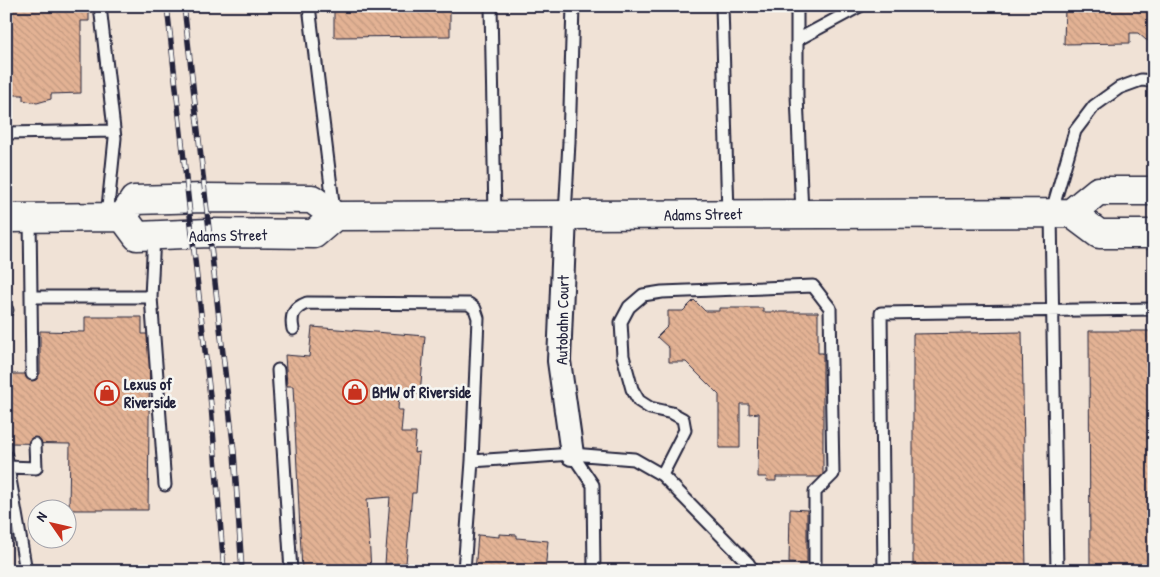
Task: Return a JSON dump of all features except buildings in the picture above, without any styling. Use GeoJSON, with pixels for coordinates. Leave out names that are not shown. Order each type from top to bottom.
{"type":"FeatureCollection","features":[{"type":"Feature","properties":{"kind":"main road"},"geometry":{"type":"LineString","coordinates":[[1061,213],[1098,191],[1154,191]]}},
{"type":"Feature","properties":{"kind":"main road"},"geometry":{"type":"LineString","coordinates":[[18,218],[115,217],[134,200],[205,198],[312,199],[335,216]]}},
{"type":"Feature","properties":{"kind":"main road","name":"Adams Street"},"geometry":{"type":"LineString","coordinates":[[115,217],[137,236],[209,233],[314,234],[335,216],[1061,213]]}},
{"type":"Feature","properties":{"kind":"main road"},"geometry":{"type":"LineString","coordinates":[[1061,213],[1099,234],[1154,234]]}},
{"type":"Feature","properties":{"kind":"street","name":"Autobahn Court"},"geometry":{"type":"LineString","coordinates":[[565,216],[559,361],[572,454]]}},
{"type":"Feature","properties":{"kind":"lane"},"geometry":{"type":"LineString","coordinates":[[100,6],[115,138],[115,217]]}},
{"type":"Feature","properties":{"kind":"lane"},"geometry":{"type":"LineString","coordinates":[[309,6],[335,216]]}},
{"type":"Feature","properties":{"kind":"lane"},"geometry":{"type":"LineString","coordinates":[[491,6],[495,216]]}},
{"type":"Feature","properties":{"kind":"lane"},"geometry":{"type":"LineString","coordinates":[[565,216],[573,6]]}},
{"type":"Feature","properties":{"kind":"lane"},"geometry":{"type":"LineString","coordinates":[[722,6],[728,214]]}},
{"type":"Feature","properties":{"kind":"lane"},"geometry":{"type":"LineString","coordinates":[[797,6],[797,95],[802,214]]}},
{"type":"Feature","properties":{"kind":"lane"},"geometry":{"type":"LineString","coordinates":[[797,40],[860,6]]}},
{"type":"Feature","properties":{"kind":"lane"},"geometry":{"type":"LineString","coordinates":[[1056,571],[1053,310],[1061,213],[1075,131],[1094,106],[1119,88],[1141,80],[1154,81]]}},
{"type":"Feature","properties":{"kind":"lane"},"geometry":{"type":"LineString","coordinates":[[6,134],[114,131]]}},
{"type":"Feature","properties":{"kind":"lane"},"geometry":{"type":"LineString","coordinates":[[18,218],[31,297],[32,374]]}},
{"type":"Feature","properties":{"kind":"lane"},"geometry":{"type":"LineString","coordinates":[[154,235],[151,297],[165,485]]}},
{"type":"Feature","properties":{"kind":"lane"},"geometry":{"type":"LineString","coordinates":[[662,475],[685,430],[682,419],[672,413],[650,408],[639,401],[632,389],[622,356],[621,322],[629,307],[643,295],[662,292],[813,286],[830,308],[833,474],[815,492],[815,571]]}},
{"type":"Feature","properties":{"kind":"lane"},"geometry":{"type":"LineString","coordinates":[[31,297],[151,297]]}},
{"type":"Feature","properties":{"kind":"lane"},"geometry":{"type":"LineString","coordinates":[[293,329],[294,313],[298,306],[307,303],[469,304],[476,309],[478,318],[472,461],[464,571]]}},
{"type":"Feature","properties":{"kind":"lane"},"geometry":{"type":"LineString","coordinates":[[884,571],[881,313],[1154,309]]}},
{"type":"Feature","properties":{"kind":"lane"},"geometry":{"type":"LineString","coordinates":[[278,370],[291,571]]}},
{"type":"Feature","properties":{"kind":"lane"},"geometry":{"type":"LineString","coordinates":[[26,571],[7,461],[36,468],[35,444]]}},
{"type":"Feature","properties":{"kind":"lane"},"geometry":{"type":"LineString","coordinates":[[572,454],[593,485],[594,571]]}},
{"type":"Feature","properties":{"kind":"lane"},"geometry":{"type":"LineString","coordinates":[[472,461],[572,454],[634,459],[662,475],[748,563],[753,571]]}},
{"type":"Feature","properties":{"kind":"railway"},"geometry":{"type":"LineString","coordinates":[[167,6],[211,405],[224,571]]}},
{"type":"Feature","properties":{"kind":"railway"},"geometry":{"type":"LineString","coordinates":[[184,6],[234,452],[242,571]]}},
{"type":"Feature","properties":{"kind":"place","name":"BMW of Riverside"},"geometry":{"type":"Point","coordinates":[355,392]}},
{"type":"Feature","properties":{"kind":"place","name":"Lexus of Riverside"},"geometry":{"type":"Point","coordinates":[107,393]}}]}
